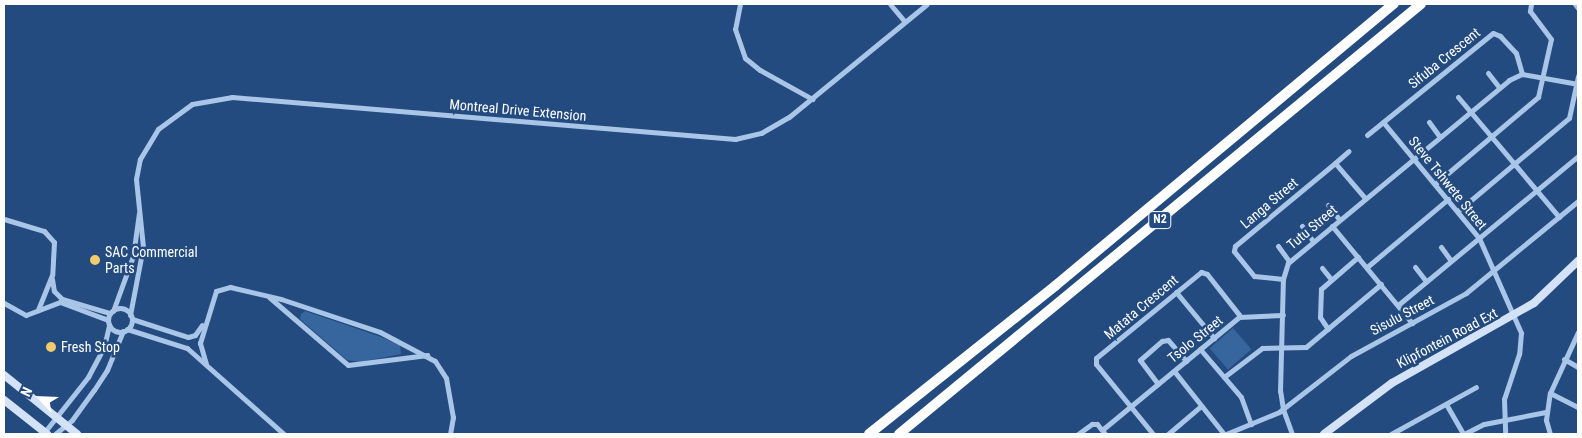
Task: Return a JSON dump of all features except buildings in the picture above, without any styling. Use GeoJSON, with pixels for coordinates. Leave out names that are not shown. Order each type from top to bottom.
{"type":"FeatureCollection","features":[{"type":"Feature","properties":{"kind":"highway","name":"N2"},"geometry":{"type":"LineString","coordinates":[[869,434],[1048,292],[1394,4]]}},
{"type":"Feature","properties":{"kind":"highway","name":"N2"},"geometry":{"type":"LineString","coordinates":[[899,434],[1421,4]]}},
{"type":"Feature","properties":{"kind":"street"},"geometry":{"type":"LineString","coordinates":[[740,4],[735,29],[745,58],[760,70],[812,99]]}},
{"type":"Feature","properties":{"kind":"street"},"geometry":{"type":"LineString","coordinates":[[890,4],[905,22]]}},
{"type":"Feature","properties":{"kind":"street","name":"Montreal Drive Extension"},"geometry":{"type":"LineString","coordinates":[[131,317],[143,247],[136,173],[148,142],[175,114],[210,99],[261,99],[729,139],[754,135],[774,127],[812,99],[927,4]]}},
{"type":"Feature","properties":{"kind":"street"},"geometry":{"type":"LineString","coordinates":[[1435,184],[1535,102],[1543,78],[1550,37],[1530,11],[1531,4]]}},
{"type":"Feature","properties":{"kind":"street"},"geometry":{"type":"LineString","coordinates":[[1575,4],[1578,8]]}},
{"type":"Feature","properties":{"kind":"street","name":"Sifuba Crescent"},"geometry":{"type":"LineString","coordinates":[[1368,135],[1493,33],[1500,36],[1516,53],[1522,74]]}},
{"type":"Feature","properties":{"kind":"street"},"geometry":{"type":"LineString","coordinates":[[1488,73],[1499,86]]}},
{"type":"Feature","properties":{"kind":"street"},"geometry":{"type":"LineString","coordinates":[[1522,74],[1578,84]]}},
{"type":"Feature","properties":{"kind":"street","name":"Tutu Street"},"geometry":{"type":"LineString","coordinates":[[1292,434],[1283,409],[1282,348],[1283,279],[1290,261],[1364,197],[1414,158],[1499,86],[1522,74]]}},
{"type":"Feature","properties":{"kind":"street"},"geometry":{"type":"LineString","coordinates":[[1458,211],[1569,118],[1578,84],[1578,76]]}},
{"type":"Feature","properties":{"kind":"street"},"geometry":{"type":"LineString","coordinates":[[1458,97],[1494,137],[1559,217]]}},
{"type":"Feature","properties":{"kind":"street","name":"Steve Tshwete Street"},"geometry":{"type":"LineString","coordinates":[[1383,122],[1480,238],[1514,317],[1522,338],[1504,399],[1503,420],[1505,434]]}},
{"type":"Feature","properties":{"kind":"street"},"geometry":{"type":"LineString","coordinates":[[1429,122],[1439,136]]}},
{"type":"Feature","properties":{"kind":"street"},"geometry":{"type":"LineString","coordinates":[[1349,151],[1335,163],[1364,197]]}},
{"type":"Feature","properties":{"kind":"street"},"geometry":{"type":"LineString","coordinates":[[1398,305],[1578,156]]}},
{"type":"Feature","properties":{"kind":"street","name":"Langa Street"},"geometry":{"type":"LineString","coordinates":[[1283,279],[1254,276],[1234,248],[1335,163]]}},
{"type":"Feature","properties":{"kind":"street"},"geometry":{"type":"LineString","coordinates":[[1367,266],[1448,199]]}},
{"type":"Feature","properties":{"kind":"street","name":"Sisulu Street"},"geometry":{"type":"LineString","coordinates":[[1225,434],[1283,409],[1352,356],[1466,293],[1578,201]]}},
{"type":"Feature","properties":{"kind":"street"},"geometry":{"type":"LineString","coordinates":[[1328,205],[1339,219]]}},
{"type":"Feature","properties":{"kind":"street","name":"Montreal Drive Extension"},"geometry":{"type":"LineString","coordinates":[[112,312],[133,256],[140,210]]}},
{"type":"Feature","properties":{"kind":"street"},"geometry":{"type":"LineString","coordinates":[[4,219],[50,235],[55,245],[52,275],[38,310]]}},
{"type":"Feature","properties":{"kind":"street"},"geometry":{"type":"LineString","coordinates":[[1302,226],[1313,241]]}},
{"type":"Feature","properties":{"kind":"street"},"geometry":{"type":"LineString","coordinates":[[1332,226],[1412,322]]}},
{"type":"Feature","properties":{"kind":"street"},"geometry":{"type":"LineString","coordinates":[[1278,246],[1290,261]]}},
{"type":"Feature","properties":{"kind":"street"},"geometry":{"type":"LineString","coordinates":[[1441,248],[1451,261]]}},
{"type":"Feature","properties":{"kind":"street"},"geometry":{"type":"LineString","coordinates":[[1328,329],[1320,317],[1320,293],[1331,279],[1358,257]]}},
{"type":"Feature","properties":{"kind":"street","name":"Klipfontein Road Ext"},"geometry":{"type":"LineString","coordinates":[[1324,434],[1392,383],[1514,317],[1547,293],[1578,261]]}},
{"type":"Feature","properties":{"kind":"street"},"geometry":{"type":"LineString","coordinates":[[1416,267],[1426,281]]}},
{"type":"Feature","properties":{"kind":"street"},"geometry":{"type":"LineString","coordinates":[[1322,268],[1331,279]]}},
{"type":"Feature","properties":{"kind":"street","name":"Matata Crescent"},"geometry":{"type":"LineString","coordinates":[[1131,406],[1096,364],[1095,360],[1176,292],[1204,272],[1240,316]]}},
{"type":"Feature","properties":{"kind":"street"},"geometry":{"type":"LineString","coordinates":[[52,275],[58,296],[112,312],[122,309],[131,317],[188,337],[195,335],[205,321]]}},
{"type":"Feature","properties":{"kind":"street"},"geometry":{"type":"LineString","coordinates":[[1224,377],[1259,349],[1306,347],[1381,284]]}},
{"type":"Feature","properties":{"kind":"street"},"geometry":{"type":"LineString","coordinates":[[206,364],[200,343],[212,297],[223,287],[267,296],[380,332],[428,355],[440,365],[446,378],[453,417],[450,434]]}},
{"type":"Feature","properties":{"kind":"street"},"geometry":{"type":"LineString","coordinates":[[1176,292],[1214,338]]}},
{"type":"Feature","properties":{"kind":"street"},"geometry":{"type":"LineString","coordinates":[[267,296],[348,365],[428,355]]}},
{"type":"Feature","properties":{"kind":"street"},"geometry":{"type":"LineString","coordinates":[[4,303],[21,314],[60,302],[109,322],[114,330],[125,330],[184,346],[284,434]]}},
{"type":"Feature","properties":{"kind":"street"},"geometry":{"type":"LineString","coordinates":[[4,400],[45,434],[94,368],[104,347],[112,312]]}},
{"type":"Feature","properties":{"kind":"street","name":"Tsolo Street"},"geometry":{"type":"LineString","coordinates":[[1103,432],[1131,406],[1240,316],[1282,315]]}},
{"type":"Feature","properties":{"kind":"street"},"geometry":{"type":"LineString","coordinates":[[55,434],[66,425],[103,376],[131,317]]}},
{"type":"Feature","properties":{"kind":"street"},"geometry":{"type":"LineString","coordinates":[[1550,434],[1546,412],[1550,393],[1578,332]]}},
{"type":"Feature","properties":{"kind":"street"},"geometry":{"type":"LineString","coordinates":[[1158,384],[1140,360],[1162,341],[1168,340],[1186,361]]}},
{"type":"Feature","properties":{"kind":"street"},"geometry":{"type":"LineString","coordinates":[[1200,349],[1241,397],[1251,424]]}},
{"type":"Feature","properties":{"kind":"street"},"geometry":{"type":"LineString","coordinates":[[1564,359],[1578,367]]}},
{"type":"Feature","properties":{"kind":"street"},"geometry":{"type":"LineString","coordinates":[[1174,371],[1225,434]]}},
{"type":"Feature","properties":{"kind":"street"},"geometry":{"type":"LineString","coordinates":[[4,375],[77,434]]}},
{"type":"Feature","properties":{"kind":"street"},"geometry":{"type":"LineString","coordinates":[[1390,434],[1476,387]]}},
{"type":"Feature","properties":{"kind":"street"},"geometry":{"type":"LineString","coordinates":[[1550,393],[1578,407]]}},
{"type":"Feature","properties":{"kind":"street"},"geometry":{"type":"LineString","coordinates":[[1446,404],[1464,434],[1479,426],[1546,412]]}},
{"type":"Feature","properties":{"kind":"street"},"geometry":{"type":"LineString","coordinates":[[1131,406],[1153,434]]}},
{"type":"Feature","properties":{"kind":"street"},"geometry":{"type":"LineString","coordinates":[[1168,434],[1201,406]]}},
{"type":"Feature","properties":{"kind":"street"},"geometry":{"type":"LineString","coordinates":[[1078,434],[1092,424],[1097,424],[1103,432]]}},
{"type":"Feature","properties":{"kind":"shaded area"},"geometry":{"type":"Polygon","coordinates":[[[305,311],[400,345],[401,354],[360,362],[347,360],[300,319],[301,314],[305,311]]]}},
{"type":"Feature","properties":{"kind":"shaded area"},"geometry":{"type":"Polygon","coordinates":[[[1233,328],[1251,349],[1228,369],[1210,348],[1233,328]]]}},
{"type":"Feature","properties":{"kind":"place","name":"SAC Commercial Parts"},"geometry":{"type":"Point","coordinates":[95,260]}},
{"type":"Feature","properties":{"kind":"place","name":"Fresh Stop"},"geometry":{"type":"Point","coordinates":[51,347]}}]}
